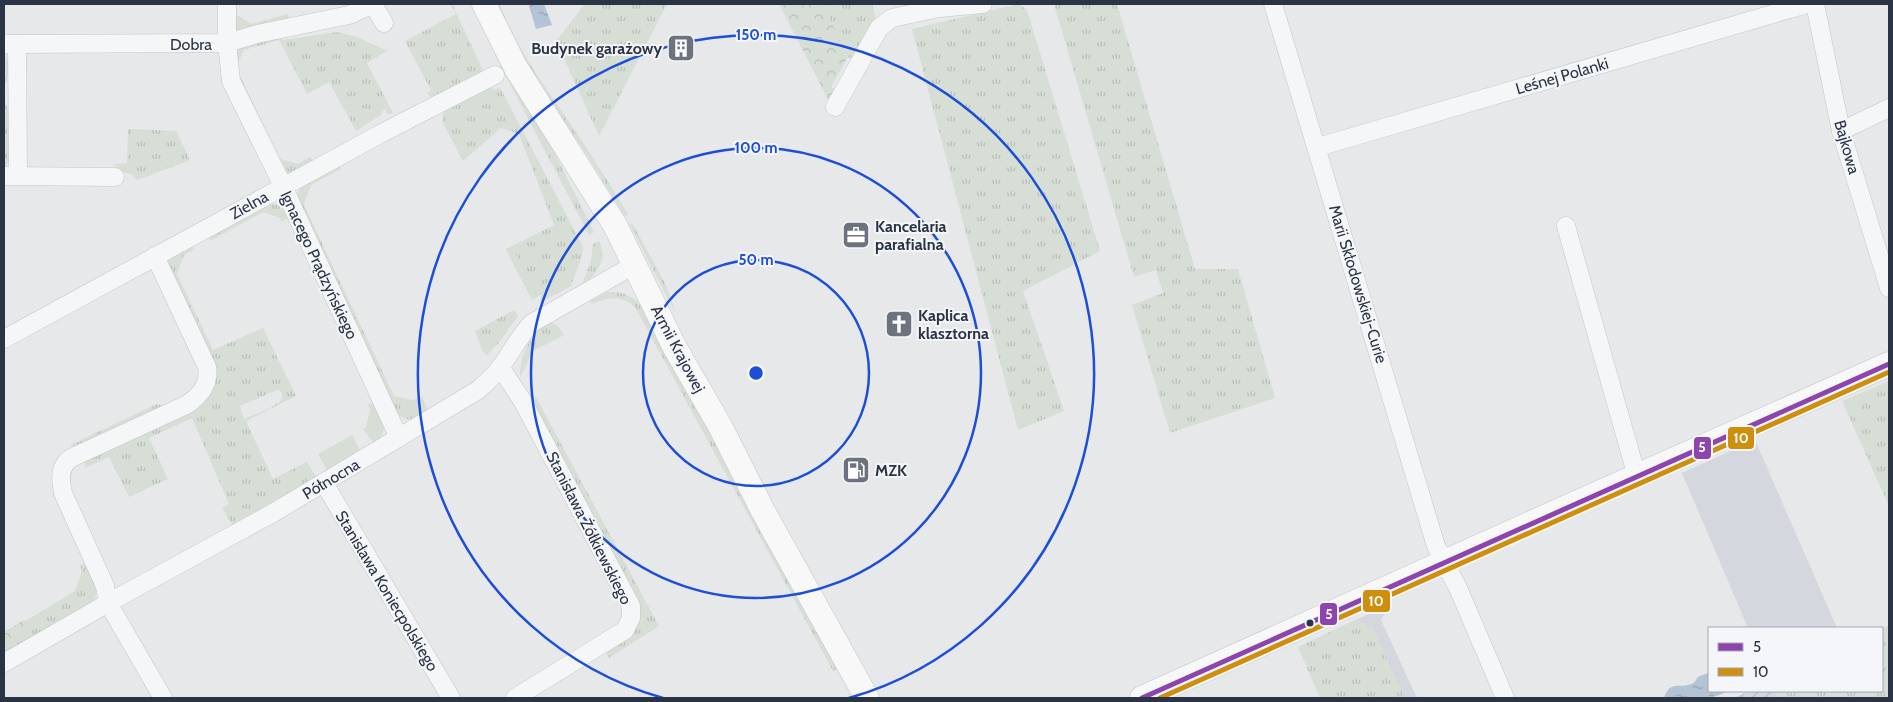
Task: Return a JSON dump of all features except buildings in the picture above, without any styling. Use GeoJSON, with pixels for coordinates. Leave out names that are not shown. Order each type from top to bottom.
{"type":"FeatureCollection","features":[{"type":"Feature","properties":{"kind":"street","name":"Ignacego Prądzyńskiego"},"geometry":{"type":"LineString","coordinates":[[227,4],[227,43],[231,81],[283,186],[399,438]]}},
{"type":"Feature","properties":{"kind":"street","name":"Dobra"},"geometry":{"type":"LineString","coordinates":[[10,44],[227,43],[257,34],[349,15],[373,4]]}},
{"type":"Feature","properties":{"kind":"street"},"geometry":{"type":"LineString","coordinates":[[373,4],[384,24]]}},
{"type":"Feature","properties":{"kind":"street","name":"Armii Krajowej"},"geometry":{"type":"LineString","coordinates":[[484,4],[516,68],[615,225],[674,346],[720,426],[762,511],[867,698]]}},
{"type":"Feature","properties":{"kind":"street"},"geometry":{"type":"LineString","coordinates":[[836,106],[879,28],[892,18],[943,6],[983,4]]}},
{"type":"Feature","properties":{"kind":"street","name":"Marii Skłodowskiej-Curie"},"geometry":{"type":"LineString","coordinates":[[1274,4],[1436,546],[1458,588],[1505,698]]}},
{"type":"Feature","properties":{"kind":"street","name":"Leśnej Polanki"},"geometry":{"type":"LineString","coordinates":[[1318,148],[1807,4]]}},
{"type":"Feature","properties":{"kind":"street","name":"Bajkowa"},"geometry":{"type":"LineString","coordinates":[[1815,4],[1841,131],[1889,288]]}},
{"type":"Feature","properties":{"kind":"street"},"geometry":{"type":"LineString","coordinates":[[10,44],[11,175],[115,177]]}},
{"type":"Feature","properties":{"kind":"street","name":"Zielna"},"geometry":{"type":"LineString","coordinates":[[4,339],[283,186],[495,75]]}},
{"type":"Feature","properties":{"kind":"street"},"geometry":{"type":"LineString","coordinates":[[1841,131],[1889,108]]}},
{"type":"Feature","properties":{"kind":"street"},"geometry":{"type":"LineString","coordinates":[[1566,226],[1637,477]]}},
{"type":"Feature","properties":{"kind":"street"},"geometry":{"type":"LineString","coordinates":[[155,256],[207,367],[208,374],[204,387],[196,399],[186,405],[71,458],[64,464],[61,487],[105,586],[108,603],[163,698]]}},
{"type":"Feature","properties":{"kind":"street","name":"Północna"},"geometry":{"type":"LineString","coordinates":[[4,663],[324,483],[478,390],[490,380],[524,331],[532,323],[634,265]]}},
{"type":"Feature","properties":{"kind":"street"},"geometry":{"type":"LineString","coordinates":[[1142,698],[1558,510],[1637,477],[1889,364]]}},
{"type":"Feature","properties":{"kind":"street","name":"Stanisława Żółkiewskiego"},"geometry":{"type":"LineString","coordinates":[[500,367],[522,400],[632,606],[631,618],[625,630],[515,698]]}},
{"type":"Feature","properties":{"kind":"street","name":"Stanisława Koniecpolskiego"},"geometry":{"type":"LineString","coordinates":[[324,483],[451,698]]}},
{"type":"Feature","properties":{"kind":"shaded area"},"geometry":{"type":"Polygon","coordinates":[[[1755,440],[1837,627],[1748,627],[1682,473],[1755,440]]]}},
{"type":"Feature","properties":{"kind":"shaded area"},"geometry":{"type":"Polygon","coordinates":[[[1389,605],[1381,620],[1417,698],[1405,698],[1372,627],[1355,620],[1389,605]]]}},
{"type":"Feature","properties":{"kind":"shaded area"},"geometry":{"type":"Polygon","coordinates":[[[1748,692],[1775,692],[1778,698],[1733,698],[1748,692]]]}},
{"type":"Feature","properties":{"kind":"green space"},"geometry":{"type":"Polygon","coordinates":[[[232,4],[236,4],[237,15],[251,24],[288,14],[290,23],[237,31],[233,26],[232,4]]]}},
{"type":"Feature","properties":{"kind":"green space"},"geometry":{"type":"Polygon","coordinates":[[[452,4],[482,68],[481,73],[433,99],[427,93],[431,90],[405,41],[456,14],[452,4]]]}},
{"type":"Feature","properties":{"kind":"green space"},"geometry":{"type":"Polygon","coordinates":[[[472,4],[475,4],[540,124],[594,232],[589,235],[500,65],[472,4]]]}},
{"type":"Feature","properties":{"kind":"green space"},"geometry":{"type":"Polygon","coordinates":[[[496,4],[500,4],[522,51],[628,214],[625,216],[588,157],[519,55],[496,4]]]}},
{"type":"Feature","properties":{"kind":"green space"},"geometry":{"type":"Polygon","coordinates":[[[585,4],[667,4],[599,136],[556,41],[585,4]]]}},
{"type":"Feature","properties":{"kind":"green space"},"geometry":{"type":"Polygon","coordinates":[[[779,4],[823,4],[848,57],[831,87],[837,91],[830,103],[779,4]]]}},
{"type":"Feature","properties":{"kind":"green space"},"geometry":{"type":"Polygon","coordinates":[[[823,4],[872,4],[876,20],[854,60],[848,57],[823,4]]]}},
{"type":"Feature","properties":{"kind":"green space"},"geometry":{"type":"Polygon","coordinates":[[[1019,4],[1027,10],[1100,251],[1023,291],[1064,411],[1018,430],[912,29],[1019,4]]]}},
{"type":"Feature","properties":{"kind":"green space"},"geometry":{"type":"Polygon","coordinates":[[[1054,4],[1117,4],[1195,269],[1238,269],[1275,398],[1170,433],[1132,305],[1163,293],[1156,270],[1134,277],[1054,4]]]}},
{"type":"Feature","properties":{"kind":"green space"},"geometry":{"type":"Polygon","coordinates":[[[337,32],[357,37],[387,51],[367,63],[393,113],[388,114],[384,109],[381,115],[356,131],[329,82],[307,94],[279,40],[244,50],[236,67],[279,159],[298,164],[311,157],[314,164],[293,175],[285,172],[239,85],[233,58],[239,48],[279,36],[283,40],[337,32]]]}},
{"type":"Feature","properties":{"kind":"green space"},"geometry":{"type":"Polygon","coordinates":[[[4,55],[9,66],[9,73],[5,84],[4,84],[4,55]]]}},
{"type":"Feature","properties":{"kind":"green space"},"geometry":{"type":"Polygon","coordinates":[[[491,86],[494,90],[501,89],[583,247],[582,256],[571,286],[543,301],[540,295],[532,300],[506,249],[554,225],[519,134],[501,128],[463,161],[442,121],[446,110],[491,86]]]}},
{"type":"Feature","properties":{"kind":"green space"},"geometry":{"type":"Polygon","coordinates":[[[5,104],[9,109],[11,148],[8,163],[4,169],[5,104]]]}},
{"type":"Feature","properties":{"kind":"green space"},"geometry":{"type":"Polygon","coordinates":[[[128,129],[176,131],[190,160],[137,180],[132,174],[117,171],[115,164],[127,163],[128,129]]]}},
{"type":"Feature","properties":{"kind":"green space"},"geometry":{"type":"Polygon","coordinates":[[[339,165],[341,169],[311,185],[304,205],[394,396],[413,400],[408,403],[415,418],[404,418],[395,411],[295,198],[302,184],[339,165]]]}},
{"type":"Feature","properties":{"kind":"green space"},"geometry":{"type":"Polygon","coordinates":[[[270,203],[283,210],[288,218],[282,222],[280,218],[263,212],[210,241],[208,236],[270,203]]]}},
{"type":"Feature","properties":{"kind":"green space"},"geometry":{"type":"Polygon","coordinates":[[[632,223],[666,285],[676,314],[630,225],[632,223]]]}},
{"type":"Feature","properties":{"kind":"green space"},"geometry":{"type":"Polygon","coordinates":[[[599,241],[602,247],[600,266],[593,276],[582,284],[591,261],[593,244],[599,241]]]}},
{"type":"Feature","properties":{"kind":"green space"},"geometry":{"type":"Polygon","coordinates":[[[192,246],[194,250],[184,255],[177,274],[213,350],[263,328],[296,396],[246,421],[273,479],[307,462],[316,477],[232,525],[222,508],[229,504],[192,418],[149,438],[168,479],[129,497],[109,457],[85,468],[84,458],[211,387],[166,261],[192,246]],[[277,390],[240,406],[244,419],[279,403],[282,398],[281,392],[277,390]]]}},
{"type":"Feature","properties":{"kind":"green space"},"geometry":{"type":"Polygon","coordinates":[[[512,246],[537,297],[532,300],[506,249],[512,246]]]}},
{"type":"Feature","properties":{"kind":"green space"},"geometry":{"type":"Polygon","coordinates":[[[607,292],[618,292],[628,295],[637,301],[644,310],[838,668],[833,671],[635,307],[625,300],[614,298],[592,304],[590,301],[607,292]]]}},
{"type":"Feature","properties":{"kind":"green space"},"geometry":{"type":"Polygon","coordinates":[[[514,310],[518,316],[498,344],[487,355],[483,352],[475,331],[514,310]]]}},
{"type":"Feature","properties":{"kind":"green space"},"geometry":{"type":"Polygon","coordinates":[[[546,323],[557,326],[564,335],[533,351],[520,378],[523,354],[534,335],[546,323]]]}},
{"type":"Feature","properties":{"kind":"green space"},"geometry":{"type":"Polygon","coordinates":[[[1889,381],[1889,506],[1842,401],[1889,381]]]}},
{"type":"Feature","properties":{"kind":"green space"},"geometry":{"type":"Polygon","coordinates":[[[422,396],[428,411],[415,418],[408,403],[422,396]]]}},
{"type":"Feature","properties":{"kind":"green space"},"geometry":{"type":"Polygon","coordinates":[[[536,397],[659,626],[609,658],[605,651],[637,605],[632,589],[531,403],[536,397]]]}},
{"type":"Feature","properties":{"kind":"green space"},"geometry":{"type":"Polygon","coordinates":[[[375,402],[385,426],[379,441],[374,443],[363,429],[366,427],[370,410],[368,405],[375,402]]]}},
{"type":"Feature","properties":{"kind":"green space"},"geometry":{"type":"Polygon","coordinates":[[[157,404],[167,407],[78,449],[70,445],[157,404]]]}},
{"type":"Feature","properties":{"kind":"green space"},"geometry":{"type":"Polygon","coordinates":[[[352,435],[360,450],[327,470],[318,454],[352,435]]]}},
{"type":"Feature","properties":{"kind":"green space"},"geometry":{"type":"Polygon","coordinates":[[[84,564],[93,579],[96,589],[95,599],[91,605],[4,655],[4,632],[75,591],[82,571],[80,565],[84,564]]]}},
{"type":"Feature","properties":{"kind":"green space"},"geometry":{"type":"Polygon","coordinates":[[[24,620],[22,638],[4,647],[4,632],[24,620]]]}},
{"type":"Feature","properties":{"kind":"green space"},"geometry":{"type":"Polygon","coordinates":[[[1355,620],[1372,626],[1405,698],[1320,698],[1298,647],[1355,620]]]}},
{"type":"Feature","properties":{"kind":"green space"},"geometry":{"type":"Polygon","coordinates":[[[1889,625],[1889,698],[1778,698],[1775,692],[1883,692],[1883,628],[1889,625]]]}},
{"type":"Feature","properties":{"kind":"water"},"geometry":{"type":"Polygon","coordinates":[[[544,4],[552,25],[536,29],[529,6],[544,4]]]}},
{"type":"Feature","properties":{"kind":"water"},"geometry":{"type":"Polygon","coordinates":[[[1708,673],[1708,692],[1725,692],[1705,698],[1664,698],[1670,688],[1695,682],[1702,675],[1708,673]]]}},
{"type":"Feature","properties":{"kind":"transit line","name":"5"},"geometry":{"type":"LineString","coordinates":[[1142,698],[1889,364]]}},
{"type":"Feature","properties":{"kind":"transit line","name":"10"},"geometry":{"type":"LineString","coordinates":[[1160,698],[1889,372]]}},
{"type":"Feature","properties":{"kind":"place","name":"Budynek garażowy"},"geometry":{"type":"Point","coordinates":[681,48]}},
{"type":"Feature","properties":{"kind":"place","name":"Kancelaria parafialna"},"geometry":{"type":"Point","coordinates":[856,235]}},
{"type":"Feature","properties":{"kind":"place","name":"Kaplica klasztorna"},"geometry":{"type":"Point","coordinates":[899,324]}},
{"type":"Feature","properties":{"kind":"place","name":"MZK"},"geometry":{"type":"Point","coordinates":[856,470]}}]}
